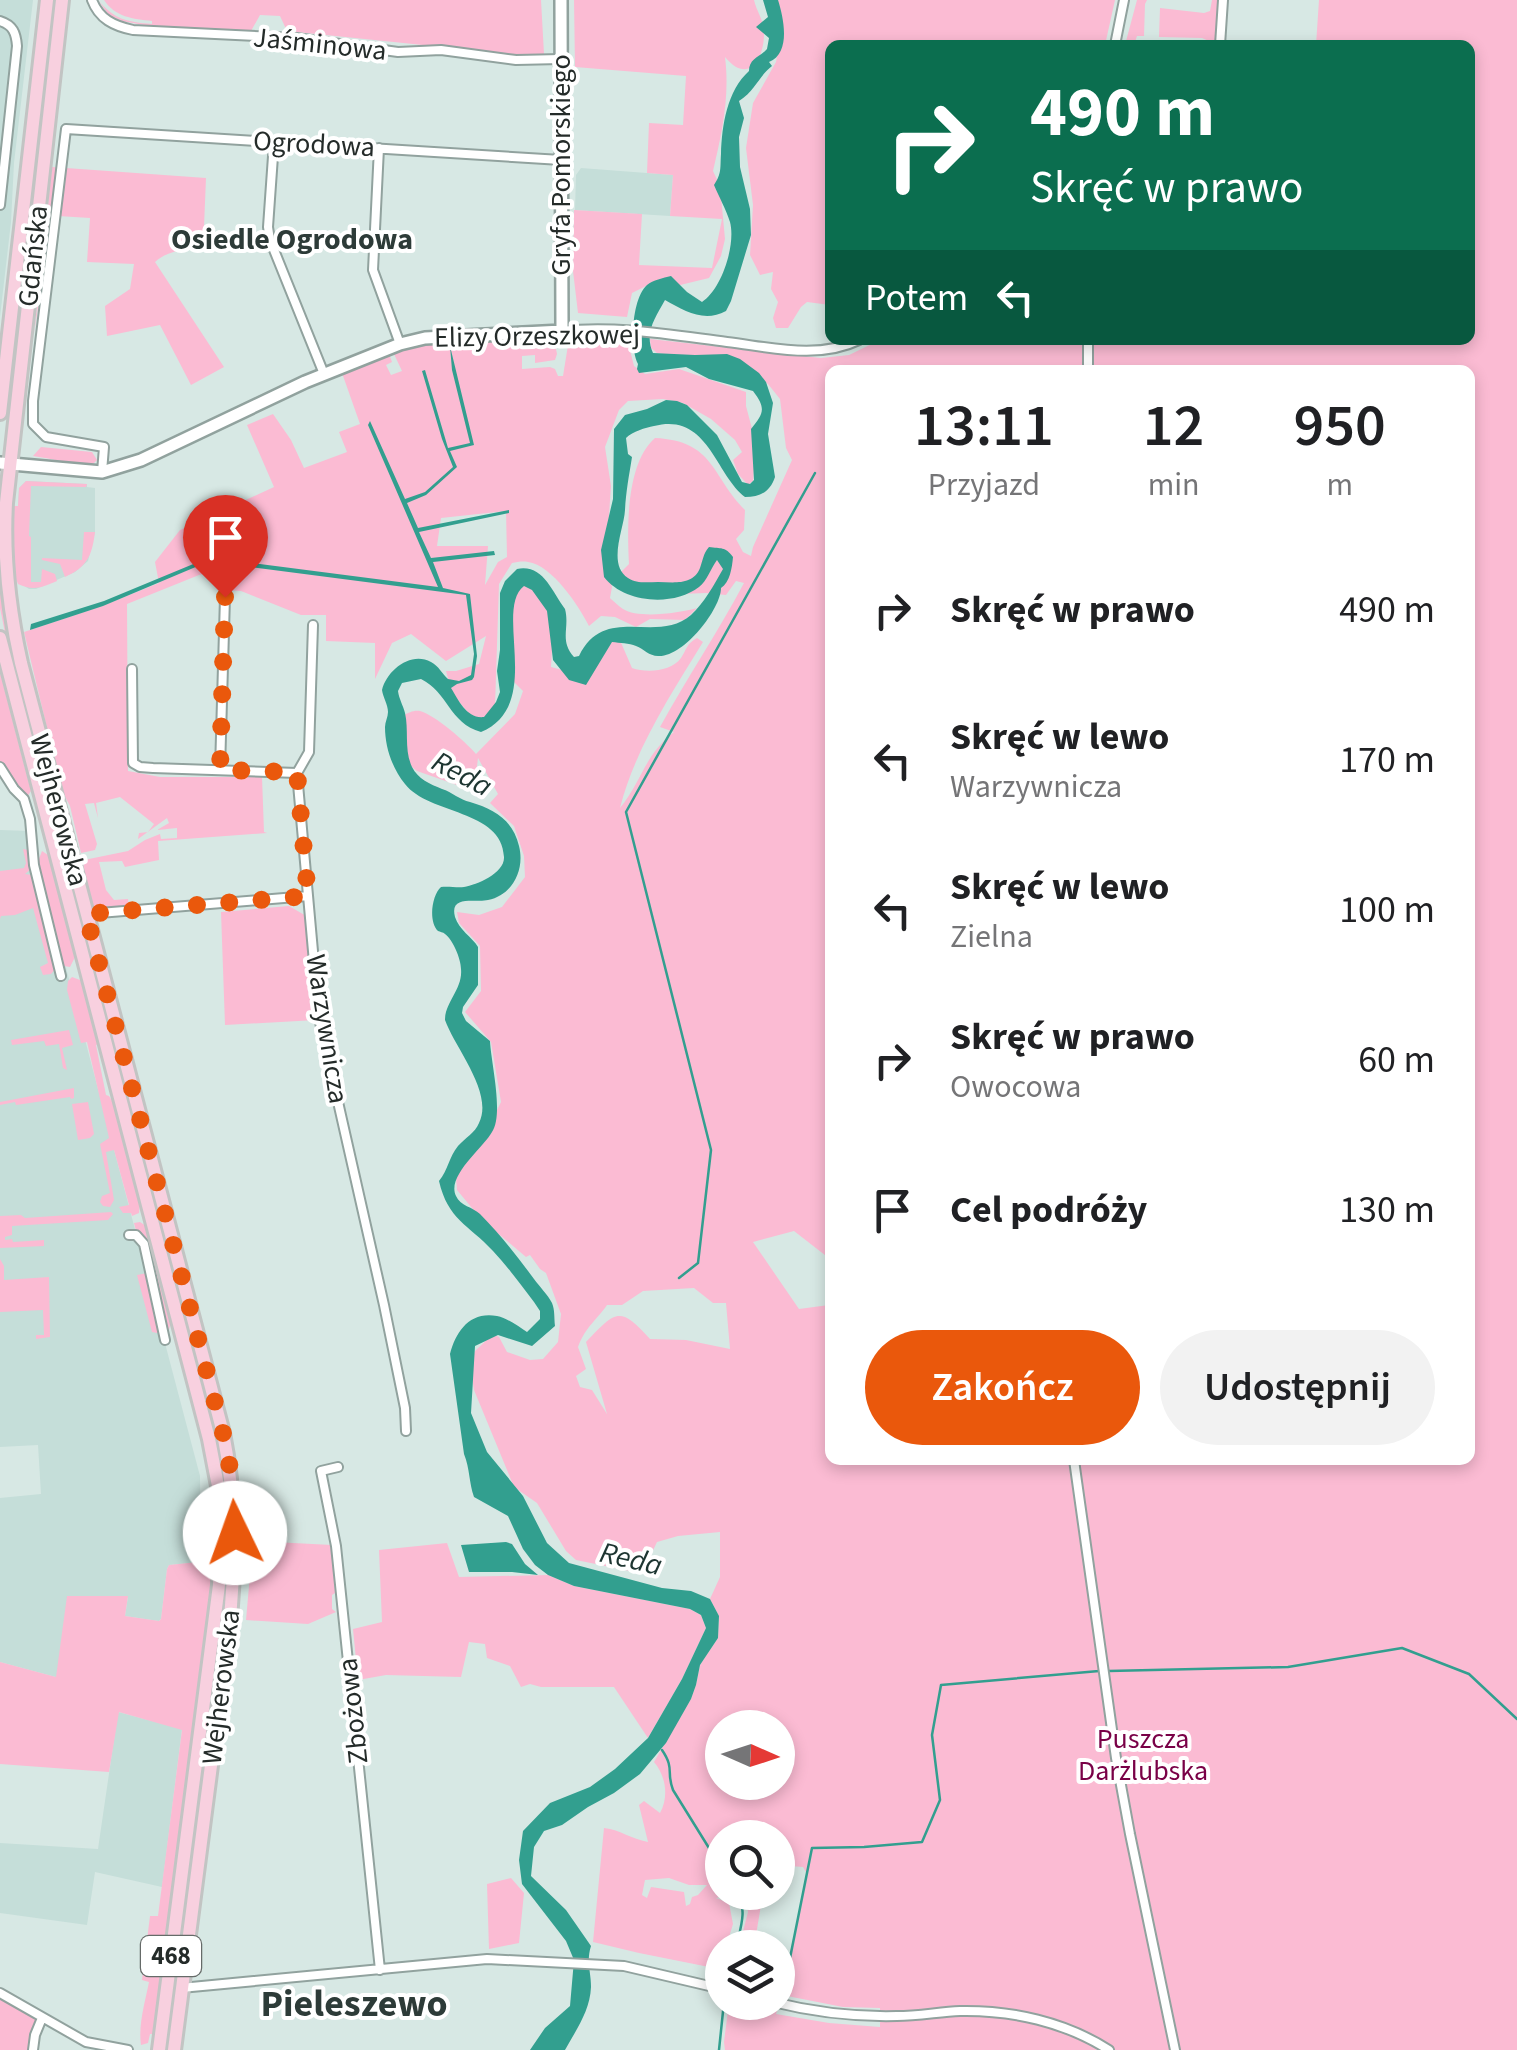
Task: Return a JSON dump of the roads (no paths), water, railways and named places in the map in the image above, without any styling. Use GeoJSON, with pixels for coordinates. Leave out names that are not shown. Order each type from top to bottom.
{"type":"FeatureCollection","features":[{"type":"Feature","properties":{"kind":"main road","name":"Gdańska"},"geometry":{"type":"LineString","coordinates":[[0,413],[12,274],[45,0]]}},
{"type":"Feature","properties":{"kind":"main road","name":"Gdańska"},"geometry":{"type":"LineString","coordinates":[[14,632],[5,548],[5,464],[62,0]]}},
{"type":"Feature","properties":{"kind":"main road","name":"Wejherowska"},"geometry":{"type":"LineString","coordinates":[[14,632],[231,1473],[235,1533],[232,1594],[174,1988],[158,2050]]}},
{"type":"Feature","properties":{"kind":"main road","name":"Wejherowska"},"geometry":{"type":"LineString","coordinates":[[0,638],[218,1486],[219,1585],[174,1988],[174,2050]]}},
{"type":"Feature","properties":{"kind":"street","name":"Jaśminowa"},"geometry":{"type":"LineString","coordinates":[[92,0],[96,11],[110,22],[133,30],[296,38],[398,52],[441,50],[516,60],[561,59]]}},
{"type":"Feature","properties":{"kind":"street","name":"Gryfa Pomorskiego"},"geometry":{"type":"LineString","coordinates":[[561,0],[562,330]]}},
{"type":"Feature","properties":{"kind":"street"},"geometry":{"type":"LineString","coordinates":[[1115,40],[1124,0]]}},
{"type":"Feature","properties":{"kind":"street"},"geometry":{"type":"LineString","coordinates":[[1220,40],[1224,0]]}},
{"type":"Feature","properties":{"kind":"street"},"geometry":{"type":"LineString","coordinates":[[0,21],[13,29],[17,46],[0,204]]}},
{"type":"Feature","properties":{"kind":"street","name":"Ogrodowa"},"geometry":{"type":"LineString","coordinates":[[102,472],[104,447],[46,437],[34,424],[35,383],[66,129],[561,160]]}},
{"type":"Feature","properties":{"kind":"street"},"geometry":{"type":"LineString","coordinates":[[274,142],[270,240],[324,374]]}},
{"type":"Feature","properties":{"kind":"street"},"geometry":{"type":"LineString","coordinates":[[379,148],[374,270],[400,344]]}},
{"type":"Feature","properties":{"kind":"street","name":"Elizy Orzeszkowej"},"geometry":{"type":"LineString","coordinates":[[5,464],[102,472],[152,456],[324,374],[425,338],[600,329],[798,351],[842,345]]}},
{"type":"Feature","properties":{"kind":"street"},"geometry":{"type":"LineString","coordinates":[[220,770],[225,597]]}},
{"type":"Feature","properties":{"kind":"street","name":"Warzywnicza"},"geometry":{"type":"LineString","coordinates":[[313,625],[309,752],[297,772],[320,1018],[384,1305],[406,1431]]}},
{"type":"Feature","properties":{"kind":"street"},"geometry":{"type":"LineString","coordinates":[[132,668],[133,763],[152,768],[297,772]]}},
{"type":"Feature","properties":{"kind":"street"},"geometry":{"type":"LineString","coordinates":[[0,766],[24,799],[33,836],[34,865],[61,976]]}},
{"type":"Feature","properties":{"kind":"street"},"geometry":{"type":"LineString","coordinates":[[86,914],[308,896]]}},
{"type":"Feature","properties":{"kind":"street"},"geometry":{"type":"LineString","coordinates":[[129,1235],[140,1238],[144,1244],[165,1340]]}},
{"type":"Feature","properties":{"kind":"street"},"geometry":{"type":"LineString","coordinates":[[1075,1465],[1123,1796],[1175,2050]]}},
{"type":"Feature","properties":{"kind":"street","name":"Zbożowa"},"geometry":{"type":"LineString","coordinates":[[338,1467],[321,1471],[336,1546],[380,1970]]}},
{"type":"Feature","properties":{"kind":"street"},"geometry":{"type":"LineString","coordinates":[[174,1988],[486,1959],[647,1970],[705,1985]]}},
{"type":"Feature","properties":{"kind":"street"},"geometry":{"type":"LineString","coordinates":[[0,1993],[86,2042],[128,2050]]}},
{"type":"Feature","properties":{"kind":"street"},"geometry":{"type":"LineString","coordinates":[[795,2007],[897,2016],[956,2011],[1006,2013],[1056,2025],[1109,2050]]}},
{"type":"Feature","properties":{"kind":"street"},"geometry":{"type":"LineString","coordinates":[[33,2050],[42,2018]]}},
{"type":"Feature","properties":{"kind":"waterway"},"geometry":{"type":"LineString","coordinates":[[679,1278],[698,1263],[711,1150],[626,812],[815,473]]}},
{"type":"Feature","properties":{"kind":"waterway"},"geometry":{"type":"LineString","coordinates":[[1109,1671],[1288,1667],[1402,1648],[1469,1674],[1517,1719]]}},
{"type":"Feature","properties":{"kind":"waterway"},"geometry":{"type":"LineString","coordinates":[[795,1933],[812,1848],[922,1842],[940,1800],[932,1735],[941,1685],[1099,1671]]}},
{"type":"Feature","properties":{"kind":"waterway"},"geometry":{"type":"LineString","coordinates":[[662,1750],[673,1790],[705,1842]]}},
{"type":"Feature","properties":{"kind":"waterway"},"geometry":{"type":"LineString","coordinates":[[740,1930],[742,1910]]}},
{"type":"Feature","properties":{"kind":"waterway"},"geometry":{"type":"LineString","coordinates":[[719,2050],[722,2020]]}},
{"type":"Feature","properties":{"kind":"district","name":"Osiedle Ogrodowa"},"geometry":{"type":"Point","coordinates":[292,239]}},
{"type":"Feature","properties":{"kind":"district","name":"Pieleszewo"},"geometry":{"type":"Point","coordinates":[354,2004]}},
{"type":"Feature","properties":{"kind":"water label","name":"Reda"},"geometry":{"type":"Point","coordinates":[462,774]}},
{"type":"Feature","properties":{"kind":"water label","name":"Reda"},"geometry":{"type":"Point","coordinates":[631,1559]}},
{"type":"Feature","properties":{"kind":"park label","name":"Puszcza Darżlubska"},"geometry":{"type":"Point","coordinates":[1143,1755]}}]}
